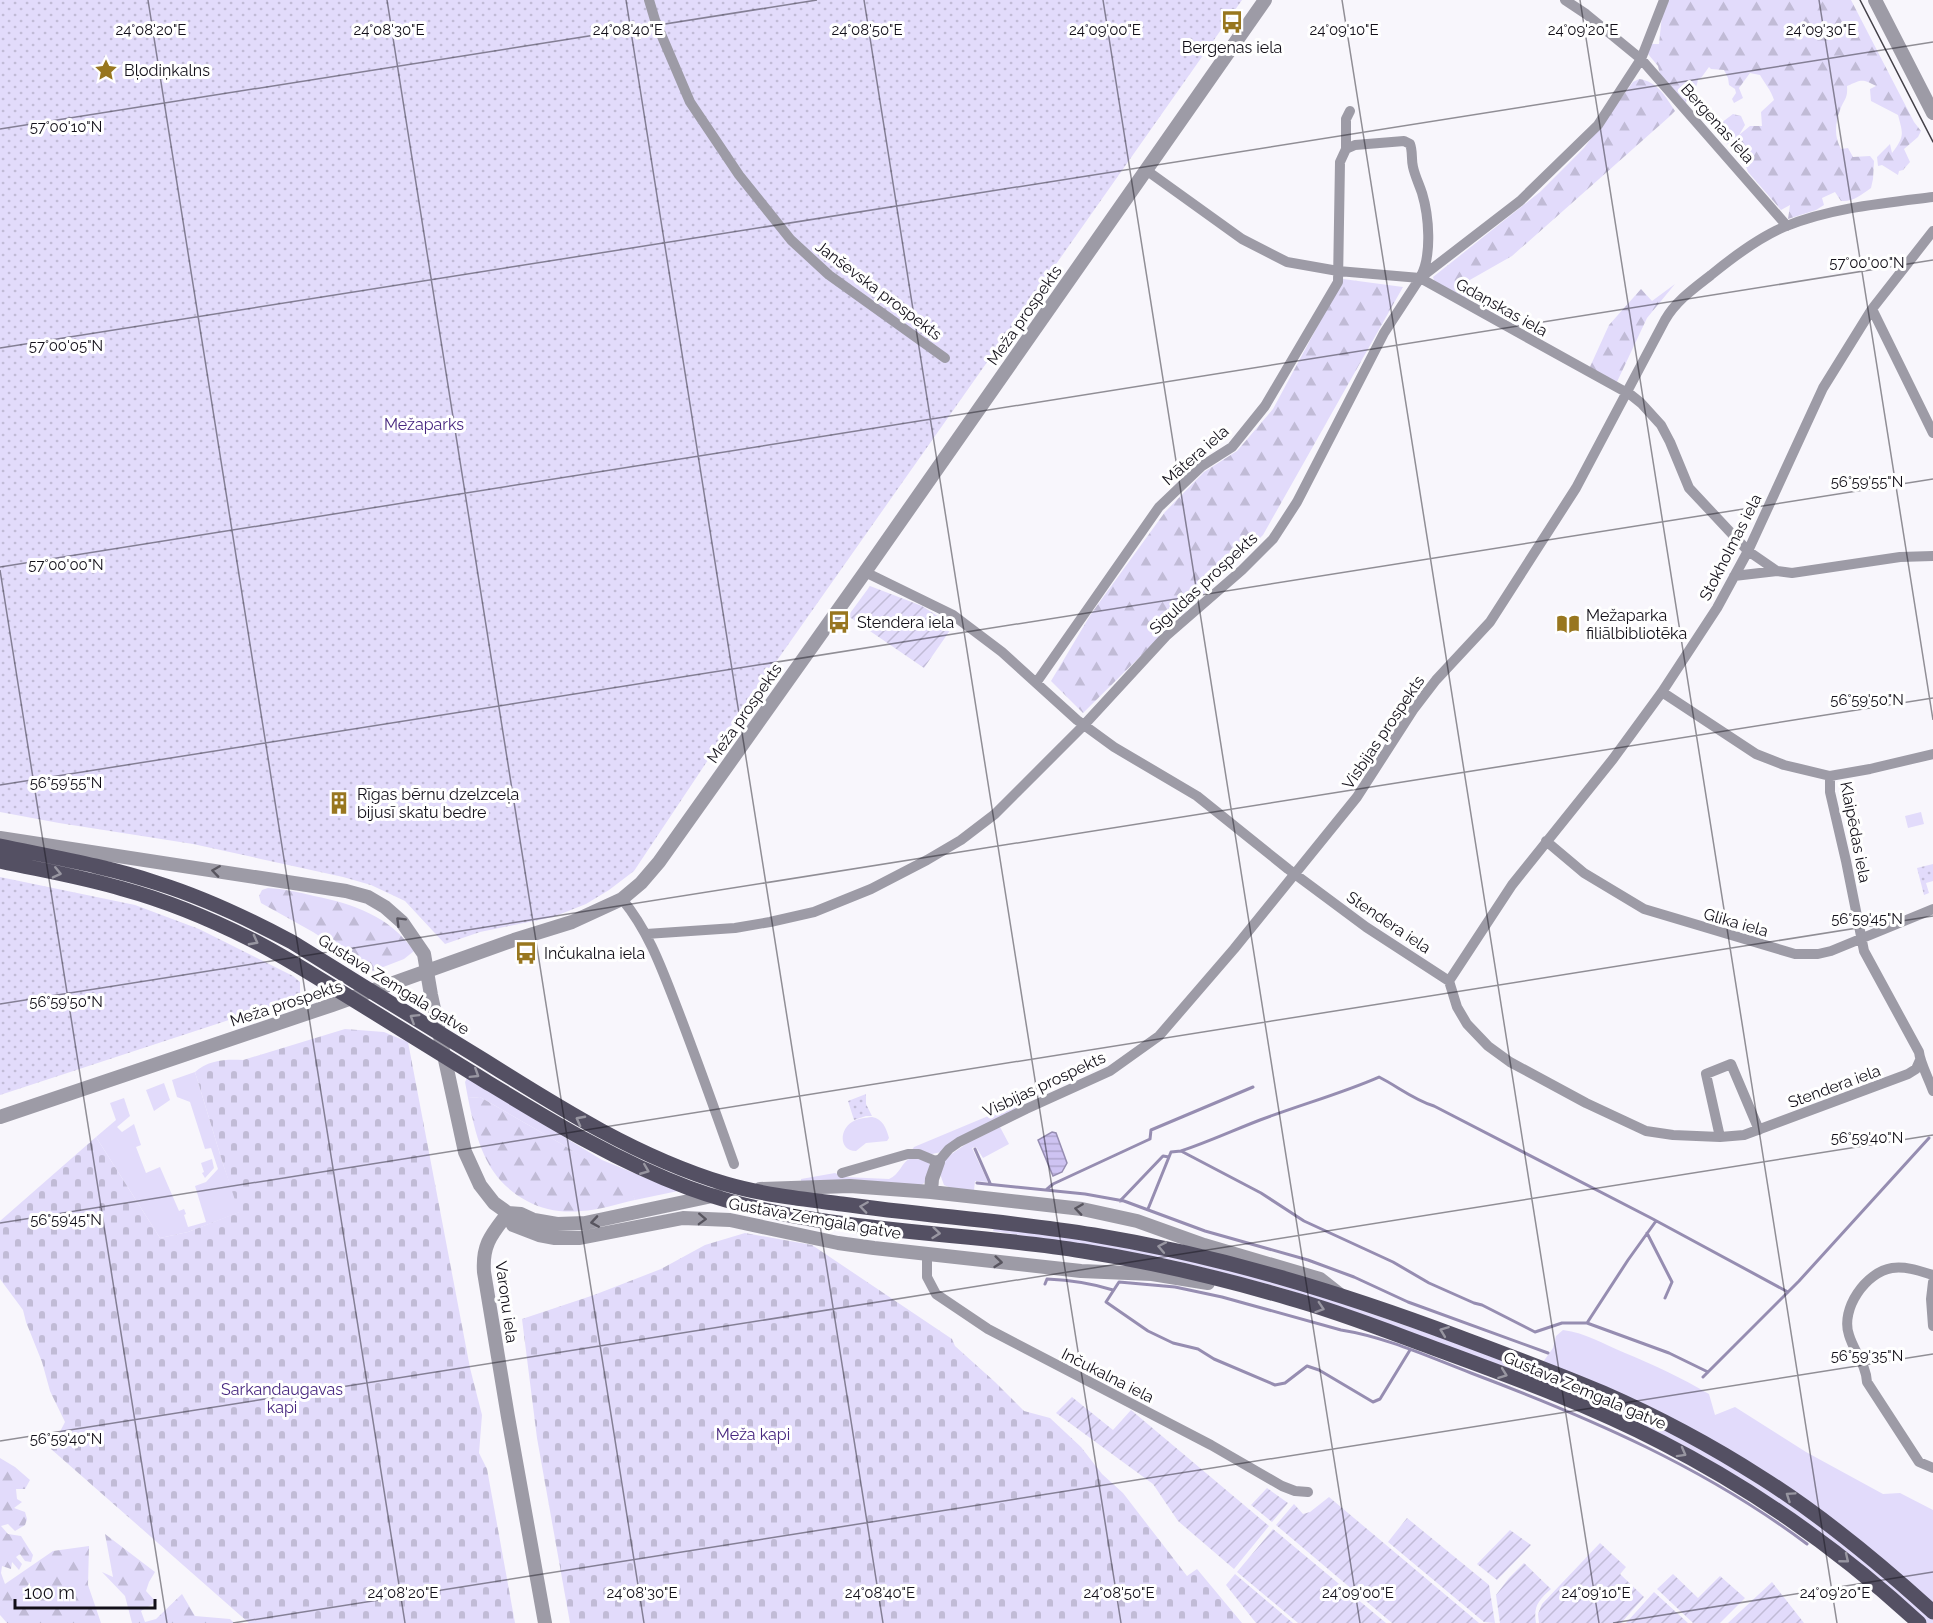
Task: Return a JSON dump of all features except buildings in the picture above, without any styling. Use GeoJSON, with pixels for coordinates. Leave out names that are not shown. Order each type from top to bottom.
{"type":"FeatureCollection","features":[{"type":"Feature","properties":{"kind":"main road","name":"Gustava Zemgala gatve"},"geometry":{"type":"LineString","coordinates":[[0,846],[157,883],[247,918],[292,942],[576,1118],[639,1150],[728,1184],[794,1198],[1090,1234],[1167,1248],[1266,1272],[1340,1294],[1556,1374],[1691,1436],[1762,1478],[1847,1537],[1933,1612]]}},
{"type":"Feature","properties":{"kind":"main road","name":"Gustava Zemgala gatve"},"geometry":{"type":"LineString","coordinates":[[0,861],[121,888],[168,903],[252,939],[544,1118],[636,1167],[693,1189],[746,1205],[790,1214],[886,1228],[983,1237],[1126,1258],[1189,1271],[1264,1291],[1352,1319],[1593,1409],[1709,1468],[1774,1508],[1837,1553],[1919,1623]]}},
{"type":"Feature","properties":{"kind":"street","name":"Janševska prospekts"},"geometry":{"type":"LineString","coordinates":[[649,0],[655,20],[690,102],[739,175],[791,240],[829,275],[945,358]]}},
{"type":"Feature","properties":{"kind":"street","name":"Meža prospekts"},"geometry":{"type":"LineString","coordinates":[[0,1117],[572,922],[622,899],[641,883],[659,862],[865,572],[1265,0]]}},
{"type":"Feature","properties":{"kind":"street","name":"Bergenas iela"},"geometry":{"type":"LineString","coordinates":[[1565,0],[1586,14],[1641,59],[1787,226]]}},
{"type":"Feature","properties":{"kind":"street","name":"Siguldas prospekts"},"geometry":{"type":"LineString","coordinates":[[646,934],[735,928],[814,912],[871,889],[927,860],[961,840],[995,814],[1084,724],[1166,636],[1242,570],[1273,539],[1297,502],[1384,333],[1420,278],[1520,201],[1598,125],[1641,59],[1664,0]]}},
{"type":"Feature","properties":{"kind":"street"},"geometry":{"type":"LineString","coordinates":[[1875,0],[1933,113]]}},
{"type":"Feature","properties":{"kind":"street","name":"Mātera iela"},"geometry":{"type":"LineString","coordinates":[[1035,683],[1159,507],[1202,465],[1232,447],[1265,406],[1338,282],[1340,162],[1346,149],[1346,119],[1350,111]]}},
{"type":"Feature","properties":{"kind":"street"},"geometry":{"type":"LineString","coordinates":[[1346,149],[1355,145],[1404,141],[1410,144],[1412,163],[1428,221],[1427,266],[1420,278]]}},
{"type":"Feature","properties":{"kind":"street","name":"Gdaņskas iela"},"geometry":{"type":"LineString","coordinates":[[1146,170],[1242,239],[1287,262],[1338,271],[1420,278],[1626,392],[1641,403],[1660,425],[1670,442],[1689,488],[1748,551],[1777,571]]}},
{"type":"Feature","properties":{"kind":"street","name":"Visbijas prospekts"},"geometry":{"type":"LineString","coordinates":[[938,1162],[949,1149],[959,1142],[1110,1071],[1159,1036],[1296,875],[1357,797],[1413,710],[1436,680],[1490,622],[1576,488],[1669,313],[1680,300],[1728,262],[1765,237],[1787,226],[1869,205],[1933,197]]}},
{"type":"Feature","properties":{"kind":"street","name":"Stokholmas iela"},"geometry":{"type":"LineString","coordinates":[[1449,981],[1512,885],[1613,759],[1662,692],[1717,608],[1748,551],[1823,388],[1872,309],[1933,231]]}},
{"type":"Feature","properties":{"kind":"street"},"geometry":{"type":"LineString","coordinates":[[1872,309],[1933,433]]}},
{"type":"Feature","properties":{"kind":"street"},"geometry":{"type":"LineString","coordinates":[[1734,576],[1777,571],[1792,573],[1900,557],[1933,556]]}},
{"type":"Feature","properties":{"kind":"street","name":"Stendera iela"},"geometry":{"type":"LineString","coordinates":[[865,572],[953,615],[1002,652],[1035,683],[1123,754],[1197,795],[1296,875],[1366,927],[1449,981],[1457,1007],[1467,1024],[1488,1046],[1510,1062],[1586,1103],[1646,1131],[1673,1135],[1720,1137],[1744,1135],[1908,1074],[1916,1069],[1920,1060]]}},
{"type":"Feature","properties":{"kind":"street"},"geometry":{"type":"LineString","coordinates":[[1662,692],[1756,754],[1784,765],[1830,776],[1933,754]]}},
{"type":"Feature","properties":{"kind":"street","name":"Klaipēdas iela"},"geometry":{"type":"LineString","coordinates":[[1830,776],[1830,792],[1864,951],[1919,1052],[1933,1091]]}},
{"type":"Feature","properties":{"kind":"street"},"geometry":{"type":"LineString","coordinates":[[0,838],[346,891],[368,897],[386,907],[408,929],[424,954],[465,1152],[483,1190],[508,1214]]}},
{"type":"Feature","properties":{"kind":"street","name":"Glika iela"},"geometry":{"type":"LineString","coordinates":[[1546,841],[1584,873],[1644,909],[1795,954],[1824,953],[1933,909]]}},
{"type":"Feature","properties":{"kind":"street"},"geometry":{"type":"LineString","coordinates":[[622,899],[652,943],[705,1079],[734,1164]]}},
{"type":"Feature","properties":{"kind":"street"},"geometry":{"type":"LineString","coordinates":[[1720,1137],[1706,1074],[1731,1064],[1758,1130]]}},
{"type":"Feature","properties":{"kind":"street"},"geometry":{"type":"LineString","coordinates":[[842,1173],[908,1154],[919,1154],[938,1162],[932,1179],[931,1192]]}},
{"type":"Feature","properties":{"kind":"street","name":"Gustava Zemgala gatve"},"geometry":{"type":"LineString","coordinates":[[1264,1291],[1152,1274],[1080,1271],[927,1255],[838,1243],[730,1220],[683,1218],[597,1236],[555,1238],[516,1227],[508,1214],[521,1214],[534,1220],[557,1224],[585,1223],[716,1195],[782,1187],[850,1185],[931,1192],[1111,1214],[1320,1280],[1340,1294]]}},
{"type":"Feature","properties":{"kind":"street"},"geometry":{"type":"LineString","coordinates":[[782,1187],[772,1207],[774,1219],[783,1230]]}},
{"type":"Feature","properties":{"kind":"street","name":"Varoņu iela"},"geometry":{"type":"LineString","coordinates":[[508,1214],[486,1245],[483,1262],[545,1623]]}},
{"type":"Feature","properties":{"kind":"street","name":"Inčukalna iela"},"geometry":{"type":"LineString","coordinates":[[927,1255],[927,1277],[936,1294],[988,1329],[1211,1445],[1282,1486],[1295,1491],[1308,1492]]}},
{"type":"Feature","properties":{"kind":"street"},"geometry":{"type":"LineString","coordinates":[[1933,1275],[1904,1268],[1889,1269],[1875,1275],[1855,1297],[1848,1311],[1847,1324],[1849,1335],[1867,1372],[1867,1382],[1919,1462],[1933,1468]]}},
{"type":"Feature","properties":{"kind":"street"},"geometry":{"type":"LineString","coordinates":[[1933,1282],[1931,1299],[1933,1326]]}},
{"type":"Feature","properties":{"kind":"green space","name":"Mežaparks"},"geometry":{"type":"Polygon","coordinates":[[[0,0],[1242,0],[728,730],[634,871],[586,904],[553,917],[480,932],[445,944],[405,901],[371,885],[193,844],[0,812],[0,0]]]}},
{"type":"Feature","properties":{"kind":"green space"},"geometry":{"type":"Polygon","coordinates":[[[1669,0],[1851,0],[1914,122],[1921,131],[1918,137],[1904,149],[1910,162],[1899,171],[1898,175],[1882,165],[1878,166],[1877,157],[1890,144],[1892,153],[1901,139],[1902,131],[1898,115],[1871,101],[1870,89],[1876,86],[1868,82],[1855,82],[1847,86],[1846,96],[1837,120],[1837,139],[1841,149],[1848,148],[1853,157],[1870,156],[1874,161],[1871,188],[1857,198],[1845,201],[1841,201],[1835,192],[1822,198],[1824,205],[1816,210],[1788,219],[1790,205],[1781,210],[1748,172],[1744,161],[1709,125],[1715,121],[1721,123],[1733,114],[1741,116],[1745,125],[1739,135],[1750,126],[1762,126],[1761,112],[1774,100],[1771,93],[1760,75],[1750,73],[1739,88],[1743,98],[1734,103],[1732,99],[1736,93],[1735,89],[1729,85],[1724,70],[1709,67],[1698,79],[1695,89],[1685,104],[1660,75],[1658,66],[1648,54],[1651,44],[1659,44],[1662,15],[1669,0]]]}},
{"type":"Feature","properties":{"kind":"green space"},"geometry":{"type":"Polygon","coordinates":[[[1639,79],[1656,86],[1675,111],[1512,256],[1468,281],[1471,296],[1466,301],[1435,283],[1433,277],[1540,192],[1584,148],[1633,82],[1639,79]]]}},
{"type":"Feature","properties":{"kind":"green space"},"geometry":{"type":"Polygon","coordinates":[[[1343,279],[1403,287],[1263,535],[1083,713],[1051,681],[1091,614],[1165,512],[1204,472],[1237,451],[1273,409],[1343,279]]]}},
{"type":"Feature","properties":{"kind":"green space"},"geometry":{"type":"Polygon","coordinates":[[[1675,284],[1647,318],[1616,384],[1589,369],[1609,325],[1641,289],[1652,301],[1675,284]]]}},
{"type":"Feature","properties":{"kind":"green space"},"geometry":{"type":"Polygon","coordinates":[[[870,586],[922,606],[953,626],[924,668],[848,616],[870,586]]]}},
{"type":"Feature","properties":{"kind":"green space"},"geometry":{"type":"Polygon","coordinates":[[[1921,812],[1924,824],[1908,828],[1905,816],[1921,812]]]}},
{"type":"Feature","properties":{"kind":"green space"},"geometry":{"type":"Polygon","coordinates":[[[1933,864],[1933,881],[1926,883],[1929,893],[1924,895],[1917,868],[1933,864]]]}},
{"type":"Feature","properties":{"kind":"green space"},"geometry":{"type":"Polygon","coordinates":[[[0,877],[135,905],[199,929],[293,976],[300,982],[300,994],[293,999],[0,1095],[0,877]]]}},
{"type":"Feature","properties":{"kind":"green space"},"geometry":{"type":"Polygon","coordinates":[[[268,888],[303,893],[343,903],[370,913],[393,929],[414,951],[404,959],[373,971],[313,932],[261,903],[259,896],[262,890],[268,888]]]}},
{"type":"Feature","properties":{"kind":"green space","name":"Sarkandaugavas kapi"},"geometry":{"type":"Polygon","coordinates":[[[345,1029],[384,1032],[408,1042],[470,1368],[482,1415],[479,1453],[487,1469],[515,1623],[249,1623],[51,1449],[65,1422],[50,1391],[23,1310],[0,1279],[0,1221],[96,1137],[160,1238],[188,1232],[239,1212],[195,1072],[211,1063],[243,1060],[345,1029]]]}},
{"type":"Feature","properties":{"kind":"green space"},"geometry":{"type":"Polygon","coordinates":[[[195,1072],[240,1212],[188,1232],[160,1238],[96,1137],[116,1120],[110,1103],[124,1098],[130,1116],[117,1127],[122,1132],[134,1124],[141,1145],[136,1147],[146,1173],[160,1167],[179,1211],[184,1209],[188,1227],[206,1222],[195,1186],[206,1182],[218,1169],[211,1148],[205,1149],[190,1102],[177,1097],[172,1080],[195,1072]]]}},
{"type":"Feature","properties":{"kind":"green space"},"geometry":{"type":"Polygon","coordinates":[[[467,1078],[602,1160],[678,1191],[635,1200],[630,1189],[565,1146],[480,1097],[468,1098],[465,1082],[467,1078]]]}},
{"type":"Feature","properties":{"kind":"green space"},"geometry":{"type":"Polygon","coordinates":[[[164,1083],[170,1100],[154,1111],[146,1090],[164,1083]]]}},
{"type":"Feature","properties":{"kind":"green space"},"geometry":{"type":"Polygon","coordinates":[[[866,1094],[866,1104],[872,1116],[854,1120],[848,1101],[866,1094]]]}},
{"type":"Feature","properties":{"kind":"green space"},"geometry":{"type":"Polygon","coordinates":[[[480,1097],[613,1176],[631,1189],[635,1200],[567,1212],[540,1207],[513,1192],[502,1182],[485,1158],[475,1130],[468,1098],[480,1097]]]}},
{"type":"Feature","properties":{"kind":"green space"},"geometry":{"type":"Polygon","coordinates":[[[1017,1104],[1016,1109],[941,1152],[932,1154],[912,1150],[914,1147],[1017,1104]]]}},
{"type":"Feature","properties":{"kind":"green space"},"geometry":{"type":"Polygon","coordinates":[[[872,1117],[884,1124],[889,1138],[887,1141],[866,1143],[856,1151],[846,1148],[843,1135],[848,1126],[857,1120],[872,1117]]]}},
{"type":"Feature","properties":{"kind":"green space"},"geometry":{"type":"Polygon","coordinates":[[[1000,1127],[1009,1144],[983,1158],[976,1147],[972,1148],[988,1182],[975,1181],[974,1190],[951,1188],[944,1185],[940,1174],[946,1159],[966,1144],[1000,1127]]]}},
{"type":"Feature","properties":{"kind":"green space"},"geometry":{"type":"Polygon","coordinates":[[[912,1157],[928,1162],[930,1165],[927,1180],[920,1186],[801,1181],[801,1179],[835,1173],[844,1177],[889,1179],[896,1175],[905,1162],[912,1157]]]}},
{"type":"Feature","properties":{"kind":"green space"},"geometry":{"type":"Polygon","coordinates":[[[212,1159],[214,1168],[205,1178],[201,1163],[212,1159]]]}},
{"type":"Feature","properties":{"kind":"green space"},"geometry":{"type":"Polygon","coordinates":[[[994,1228],[1099,1241],[1268,1278],[1488,1354],[1633,1413],[1708,1452],[1803,1512],[1911,1599],[1933,1620],[1933,1623],[1927,1623],[1907,1604],[1705,1457],[1631,1419],[1350,1310],[1279,1287],[1177,1261],[993,1231],[994,1228]]]}},
{"type":"Feature","properties":{"kind":"green space","name":"Meža kapi"},"geometry":{"type":"Polygon","coordinates":[[[745,1233],[812,1245],[952,1339],[955,1346],[1024,1411],[1050,1418],[1081,1447],[1102,1474],[1123,1493],[1187,1576],[1197,1569],[1242,1623],[570,1623],[537,1438],[522,1319],[594,1295],[661,1269],[705,1245],[745,1233]]]}},
{"type":"Feature","properties":{"kind":"green space"},"geometry":{"type":"Polygon","coordinates":[[[1563,1330],[1594,1339],[1699,1388],[1709,1394],[1715,1415],[1735,1407],[1806,1452],[1883,1494],[1900,1493],[1933,1510],[1933,1604],[1842,1526],[1543,1362],[1553,1348],[1556,1336],[1563,1330]]]}},
{"type":"Feature","properties":{"kind":"green space"},"geometry":{"type":"Polygon","coordinates":[[[1072,1397],[1113,1430],[1131,1410],[1269,1526],[1234,1569],[1178,1521],[1153,1484],[1056,1413],[1072,1397]]]}},
{"type":"Feature","properties":{"kind":"green space"},"geometry":{"type":"Polygon","coordinates":[[[0,1458],[30,1480],[25,1489],[16,1489],[17,1499],[22,1502],[14,1508],[25,1512],[27,1519],[25,1525],[15,1531],[8,1524],[1,1526],[8,1534],[21,1536],[33,1555],[31,1562],[25,1561],[20,1554],[16,1557],[22,1564],[19,1570],[12,1562],[11,1569],[2,1566],[1,1573],[5,1584],[53,1551],[89,1546],[88,1585],[101,1623],[7,1623],[0,1615],[0,1458]]]}},
{"type":"Feature","properties":{"kind":"green space"},"geometry":{"type":"Polygon","coordinates":[[[1267,1488],[1288,1503],[1272,1522],[1251,1505],[1267,1488]]]}},
{"type":"Feature","properties":{"kind":"green space"},"geometry":{"type":"Polygon","coordinates":[[[1329,1497],[1479,1623],[1392,1623],[1276,1525],[1294,1504],[1303,1514],[1310,1512],[1329,1497]]]}},
{"type":"Feature","properties":{"kind":"green space"},"geometry":{"type":"Polygon","coordinates":[[[1407,1518],[1489,1585],[1495,1623],[1484,1622],[1388,1542],[1407,1518]]]}},
{"type":"Feature","properties":{"kind":"green space"},"geometry":{"type":"Polygon","coordinates":[[[1273,1529],[1386,1623],[1298,1623],[1237,1572],[1273,1529]]]}},
{"type":"Feature","properties":{"kind":"green space"},"geometry":{"type":"Polygon","coordinates":[[[1510,1530],[1531,1545],[1497,1580],[1477,1564],[1510,1530]]]}},
{"type":"Feature","properties":{"kind":"green space"},"geometry":{"type":"Polygon","coordinates":[[[105,1534],[155,1572],[146,1591],[156,1602],[141,1611],[145,1622],[156,1619],[182,1594],[195,1616],[230,1619],[234,1623],[132,1623],[125,1596],[102,1572],[113,1577],[105,1534]]]}},
{"type":"Feature","properties":{"kind":"green space"},"geometry":{"type":"Polygon","coordinates":[[[1600,1543],[1626,1567],[1620,1574],[1644,1597],[1621,1623],[1539,1623],[1538,1614],[1542,1604],[1600,1543]]]}},
{"type":"Feature","properties":{"kind":"green space"},"geometry":{"type":"Polygon","coordinates":[[[1524,1563],[1551,1589],[1538,1604],[1535,1612],[1536,1623],[1500,1623],[1496,1595],[1524,1563]]]}},
{"type":"Feature","properties":{"kind":"green space"},"geometry":{"type":"Polygon","coordinates":[[[1235,1574],[1293,1623],[1256,1623],[1226,1585],[1235,1574]]]}},
{"type":"Feature","properties":{"kind":"green space"},"geometry":{"type":"Polygon","coordinates":[[[1673,1574],[1698,1598],[1720,1576],[1745,1598],[1720,1623],[1693,1623],[1657,1589],[1673,1574]]]}},
{"type":"Feature","properties":{"kind":"green space"},"geometry":{"type":"Polygon","coordinates":[[[1772,1582],[1804,1623],[1728,1623],[1772,1582]]]}},
{"type":"Feature","properties":{"kind":"green space"},"geometry":{"type":"Polygon","coordinates":[[[1654,1592],[1688,1623],[1626,1623],[1654,1592]]]}},
{"type":"Feature","properties":{"kind":"shaded area"},"geometry":{"type":"Polygon","coordinates":[[[1052,1132],[1056,1133],[1067,1163],[1062,1172],[1053,1176],[1038,1140],[1052,1132]]]}},
{"type":"Feature","properties":{"kind":"waterway"},"geometry":{"type":"LineString","coordinates":[[1181,1151],[1379,1077],[1788,1292]]}},
{"type":"Feature","properties":{"kind":"waterway"},"geometry":{"type":"LineString","coordinates":[[1046,1190],[1053,1184],[1150,1139],[1151,1130],[1253,1087]]}},
{"type":"Feature","properties":{"kind":"waterway"},"geometry":{"type":"LineString","coordinates":[[1703,1377],[1799,1281],[1929,1138]]}},
{"type":"Feature","properties":{"kind":"waterway"},"geometry":{"type":"LineString","coordinates":[[975,1149],[990,1183]]}},
{"type":"Feature","properties":{"kind":"waterway"},"geometry":{"type":"LineString","coordinates":[[1148,1209],[1171,1152],[1181,1151],[1261,1193],[1304,1221],[1535,1332],[1562,1323],[1587,1323],[1669,1353],[1708,1372]]}},
{"type":"Feature","properties":{"kind":"waterway"},"geometry":{"type":"LineString","coordinates":[[1120,1201],[1163,1156],[1169,1157]]}},
{"type":"Feature","properties":{"kind":"waterway"},"geometry":{"type":"LineString","coordinates":[[977,1183],[1085,1194],[1124,1201],[1205,1231],[1308,1260],[1354,1277],[1408,1302],[1548,1353]]}},
{"type":"Feature","properties":{"kind":"waterway"},"geometry":{"type":"LineString","coordinates":[[1587,1323],[1656,1221]]}},
{"type":"Feature","properties":{"kind":"waterway"},"geometry":{"type":"LineString","coordinates":[[1647,1233],[1672,1282],[1665,1298]]}},
{"type":"Feature","properties":{"kind":"waterway"},"geometry":{"type":"LineString","coordinates":[[1045,1284],[1047,1279],[1064,1280],[1113,1290]]}},
{"type":"Feature","properties":{"kind":"waterway"},"geometry":{"type":"LineString","coordinates":[[1410,1350],[1380,1399],[1373,1402],[1319,1370],[1307,1366],[1285,1383],[1275,1385],[1214,1359],[1198,1349],[1173,1343],[1148,1331],[1106,1302],[1119,1282],[1175,1287],[1222,1297],[1391,1342],[1559,1408],[1645,1446],[1728,1491],[1807,1544]]}},
{"type":"Feature","properties":{"kind":"tram line"},"geometry":{"type":"LineString","coordinates":[[1860,0],[1933,142]]}},
{"type":"Feature","properties":{"kind":"place","name":"Bergenas iela"},"geometry":{"type":"Point","coordinates":[1232,22]}},
{"type":"Feature","properties":{"kind":"place","name":"Bļodiņkalns"},"geometry":{"type":"Point","coordinates":[106,70]}},
{"type":"Feature","properties":{"kind":"place","name":"Stendera iela"},"geometry":{"type":"Point","coordinates":[839,622]}},
{"type":"Feature","properties":{"kind":"place","name":"Mežaparka filiālbibliotēka"},"geometry":{"type":"Point","coordinates":[1568,624]}},
{"type":"Feature","properties":{"kind":"place","name":"Rīgas bērnu dzelzceļa bijusī skatu bedre"},"geometry":{"type":"Point","coordinates":[339,803]}},
{"type":"Feature","properties":{"kind":"place","name":"Inčukalna iela"},"geometry":{"type":"Point","coordinates":[526,953]}}]}
